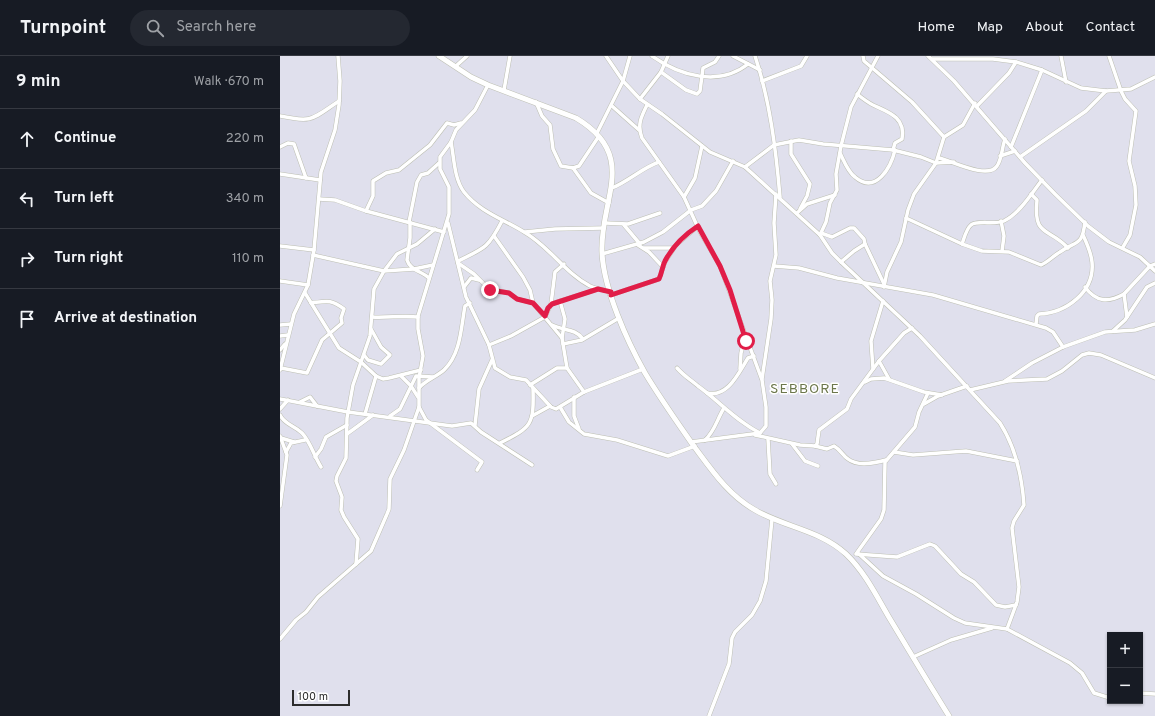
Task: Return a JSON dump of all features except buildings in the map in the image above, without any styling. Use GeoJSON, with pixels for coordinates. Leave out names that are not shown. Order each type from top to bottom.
{"type":"FeatureCollection","features":[{"type":"Feature","properties":{"kind":"main road"},"geometry":{"type":"LineString","coordinates":[[438,56],[456,66],[471,77],[488,85],[576,118],[589,126],[598,135],[611,163],[612,188],[605,226],[602,254],[611,294],[619,318],[643,369],[717,478],[735,496],[756,511],[772,519],[824,538],[851,560],[875,594],[949,716]]}},
{"type":"Feature","properties":{"kind":"street"},"geometry":{"type":"LineString","coordinates":[[311,303],[334,302],[344,309],[340,318],[342,323],[322,340],[307,373],[280,369],[294,314],[308,285],[314,250],[320,180],[334,130],[339,101],[340,81],[338,56]]}},
{"type":"Feature","properties":{"kind":"street"},"geometry":{"type":"LineString","coordinates":[[456,66],[467,56]]}},
{"type":"Feature","properties":{"kind":"street"},"geometry":{"type":"LineString","coordinates":[[504,90],[510,56]]}},
{"type":"Feature","properties":{"kind":"street"},"geometry":{"type":"LineString","coordinates":[[606,56],[623,81],[640,99],[662,114],[710,152],[744,166],[821,234],[832,253],[912,328],[991,412],[1009,436],[1017,461],[1024,505],[1014,521],[1012,528],[1019,586],[1016,605],[1007,629]]}},
{"type":"Feature","properties":{"kind":"street"},"geometry":{"type":"LineString","coordinates":[[536,102],[542,116],[550,125],[553,149],[559,163],[562,166],[573,168],[581,164],[598,135],[623,81],[630,56]]}},
{"type":"Feature","properties":{"kind":"street"},"geometry":{"type":"LineString","coordinates":[[652,56],[702,78],[730,74],[742,69],[748,64]]}},
{"type":"Feature","properties":{"kind":"street"},"geometry":{"type":"LineString","coordinates":[[640,99],[661,72],[668,56]]}},
{"type":"Feature","properties":{"kind":"street"},"geometry":{"type":"LineString","coordinates":[[661,72],[686,90],[697,94],[700,91],[703,68],[715,62],[719,56]]}},
{"type":"Feature","properties":{"kind":"street"},"geometry":{"type":"LineString","coordinates":[[733,56],[760,70]]}},
{"type":"Feature","properties":{"kind":"street"},"geometry":{"type":"LineString","coordinates":[[755,56],[760,70],[774,145],[780,197]]}},
{"type":"Feature","properties":{"kind":"street"},"geometry":{"type":"LineString","coordinates":[[762,81],[801,66],[807,56]]}},
{"type":"Feature","properties":{"kind":"street"},"geometry":{"type":"LineString","coordinates":[[863,56],[864,61],[912,102],[944,137]]}},
{"type":"Feature","properties":{"kind":"street"},"geometry":{"type":"LineString","coordinates":[[821,234],[826,222],[830,203],[837,190],[835,179],[841,146],[851,107],[878,56]]}},
{"type":"Feature","properties":{"kind":"street"},"geometry":{"type":"LineString","coordinates":[[928,56],[976,105],[1020,157],[1085,222],[1109,242],[1123,247],[1140,257],[1155,271]]}},
{"type":"Feature","properties":{"kind":"street"},"geometry":{"type":"LineString","coordinates":[[994,59],[1003,56]]}},
{"type":"Feature","properties":{"kind":"street"},"geometry":{"type":"LineString","coordinates":[[1061,56],[1066,82]]}},
{"type":"Feature","properties":{"kind":"street"},"geometry":{"type":"LineString","coordinates":[[1109,56],[1121,91],[1134,108],[1137,118],[1129,161],[1135,186],[1136,205],[1130,235],[1123,247]]}},
{"type":"Feature","properties":{"kind":"street"},"geometry":{"type":"LineString","coordinates":[[932,59],[994,59],[1016,62],[1042,70],[1081,88],[1106,91],[1131,89],[1154,77]]}},
{"type":"Feature","properties":{"kind":"street"},"geometry":{"type":"LineString","coordinates":[[884,285],[901,242],[906,218],[914,194],[939,158],[944,137],[963,125],[976,105],[1009,73],[1016,62]]}},
{"type":"Feature","properties":{"kind":"street"},"geometry":{"type":"LineString","coordinates":[[1011,147],[1042,70]]}},
{"type":"Feature","properties":{"kind":"street"},"geometry":{"type":"LineString","coordinates":[[488,85],[475,110],[456,130],[451,142],[442,153],[439,163],[440,170],[449,187],[448,222],[464,287],[489,345],[495,368],[510,377],[526,380],[550,406],[556,409],[584,392],[643,369]]}},
{"type":"Feature","properties":{"kind":"street"},"geometry":{"type":"LineString","coordinates":[[1020,157],[1086,111],[1106,91]]}},
{"type":"Feature","properties":{"kind":"street"},"geometry":{"type":"LineString","coordinates":[[840,152],[855,178],[868,183],[875,182],[884,175],[894,150],[895,143],[902,139],[900,121],[884,108],[872,104],[857,94]]}},
{"type":"Feature","properties":{"kind":"street"},"geometry":{"type":"LineString","coordinates":[[280,116],[303,121],[314,118],[339,101]]}},
{"type":"Feature","properties":{"kind":"street"},"geometry":{"type":"LineString","coordinates":[[560,407],[569,422],[584,434],[617,440],[668,456],[705,440],[754,435],[760,433],[768,421],[762,380],[754,356],[745,338],[722,272],[684,196],[642,138],[639,130],[640,119],[647,104]]}},
{"type":"Feature","properties":{"kind":"street"},"geometry":{"type":"LineString","coordinates":[[612,106],[639,130]]}},
{"type":"Feature","properties":{"kind":"street"},"geometry":{"type":"LineString","coordinates":[[366,212],[373,196],[373,181],[386,173],[399,170],[430,145],[447,123],[454,125],[462,123]]}},
{"type":"Feature","properties":{"kind":"street"},"geometry":{"type":"LineString","coordinates":[[939,158],[978,171],[987,172],[996,168],[1005,139]]}},
{"type":"Feature","properties":{"kind":"street"},"geometry":{"type":"LineString","coordinates":[[744,166],[774,145],[800,140],[841,146],[894,150],[936,163],[954,162]]}},
{"type":"Feature","properties":{"kind":"street"},"geometry":{"type":"LineString","coordinates":[[791,141],[792,154],[810,184],[808,196],[797,213]]}},
{"type":"Feature","properties":{"kind":"street"},"geometry":{"type":"LineString","coordinates":[[451,142],[457,173],[464,192],[485,212],[525,232],[575,275],[598,289],[611,294],[659,279],[663,267],[674,248],[688,233],[698,226]]}},
{"type":"Feature","properties":{"kind":"street"},"geometry":{"type":"LineString","coordinates":[[280,147],[288,144],[294,144],[306,178]]}},
{"type":"Feature","properties":{"kind":"street"},"geometry":{"type":"LineString","coordinates":[[684,196],[695,178],[702,146]]}},
{"type":"Feature","properties":{"kind":"street"},"geometry":{"type":"LineString","coordinates":[[1000,156],[1015,151]]}},
{"type":"Feature","properties":{"kind":"street"},"geometry":{"type":"LineString","coordinates":[[602,254],[639,244],[663,232],[691,210],[702,206],[715,193],[733,161]]}},
{"type":"Feature","properties":{"kind":"street"},"geometry":{"type":"LineString","coordinates":[[612,188],[636,176],[650,165],[659,162]]}},
{"type":"Feature","properties":{"kind":"street"},"geometry":{"type":"LineString","coordinates":[[429,278],[422,272],[414,269],[407,260],[407,249],[410,238],[409,222],[417,182],[421,175],[428,173],[439,163]]}},
{"type":"Feature","properties":{"kind":"street"},"geometry":{"type":"LineString","coordinates":[[573,168],[591,193],[609,203]]}},
{"type":"Feature","properties":{"kind":"street"},"geometry":{"type":"LineString","coordinates":[[280,174],[320,180]]}},
{"type":"Feature","properties":{"kind":"street"},"geometry":{"type":"LineString","coordinates":[[962,244],[970,226],[973,223],[1002,222],[1014,214],[1042,180]]}},
{"type":"Feature","properties":{"kind":"street"},"geometry":{"type":"LineString","coordinates":[[762,380],[770,331],[772,300],[770,286],[777,250],[774,224],[776,194]]}},
{"type":"Feature","properties":{"kind":"street"},"geometry":{"type":"LineString","coordinates":[[1031,194],[1037,200],[1038,226],[1044,233],[1060,240],[1068,248]]}},
{"type":"Feature","properties":{"kind":"street"},"geometry":{"type":"LineString","coordinates":[[800,209],[807,204],[834,195]]}},
{"type":"Feature","properties":{"kind":"street"},"geometry":{"type":"LineString","coordinates":[[319,199],[335,200],[366,212],[444,232]]}},
{"type":"Feature","properties":{"kind":"street"},"geometry":{"type":"LineString","coordinates":[[525,232],[624,225],[660,213]]}},
{"type":"Feature","properties":{"kind":"street"},"geometry":{"type":"LineString","coordinates":[[906,218],[962,244],[982,251],[1002,251],[1017,254],[1041,265],[1062,250],[1080,240],[1083,235],[1085,222]]}},
{"type":"Feature","properties":{"kind":"street"},"geometry":{"type":"LineString","coordinates":[[458,262],[485,247],[494,236],[502,221]]}},
{"type":"Feature","properties":{"kind":"street"},"geometry":{"type":"LineString","coordinates":[[280,639],[318,597],[371,551],[387,514],[389,508],[390,479],[404,450],[419,407],[419,388],[423,347],[418,329],[418,318],[433,265],[448,222]]}},
{"type":"Feature","properties":{"kind":"street"},"geometry":{"type":"LineString","coordinates":[[1002,222],[1004,236],[1002,251]]}},
{"type":"Feature","properties":{"kind":"street"},"geometry":{"type":"LineString","coordinates":[[624,225],[639,244],[663,267]]}},
{"type":"Feature","properties":{"kind":"street"},"geometry":{"type":"LineString","coordinates":[[821,234],[832,237],[850,228],[854,228],[864,239],[884,285]]}},
{"type":"Feature","properties":{"kind":"street"},"geometry":{"type":"LineString","coordinates":[[356,564],[358,539],[341,510],[342,497],[336,481],[346,458],[348,412],[353,385],[364,355],[371,329],[374,289],[384,271],[397,254],[417,244],[435,229]]}},
{"type":"Feature","properties":{"kind":"street"},"geometry":{"type":"LineString","coordinates":[[1036,324],[1036,316],[1039,314],[1065,309],[1081,295],[1086,287],[1092,263],[1083,235]]}},
{"type":"Feature","properties":{"kind":"street"},"geometry":{"type":"LineString","coordinates":[[494,236],[523,277],[530,290],[533,303],[562,338]]}},
{"type":"Feature","properties":{"kind":"street"},"geometry":{"type":"LineString","coordinates":[[841,262],[865,244]]}},
{"type":"Feature","properties":{"kind":"street"},"geometry":{"type":"LineString","coordinates":[[280,246],[314,250]]}},
{"type":"Feature","properties":{"kind":"street"},"geometry":{"type":"LineString","coordinates":[[644,248],[674,248]]}},
{"type":"Feature","properties":{"kind":"street"},"geometry":{"type":"LineString","coordinates":[[313,255],[384,271],[414,269],[433,265]]}},
{"type":"Feature","properties":{"kind":"street"},"geometry":{"type":"LineString","coordinates":[[458,262],[490,290],[509,293],[517,299],[533,303]]}},
{"type":"Feature","properties":{"kind":"street"},"geometry":{"type":"LineString","coordinates":[[552,304],[555,272],[564,264]]}},
{"type":"Feature","properties":{"kind":"street"},"geometry":{"type":"LineString","coordinates":[[1086,287],[1090,294],[1097,299],[1112,299],[1124,294],[1150,266],[1155,264]]}},
{"type":"Feature","properties":{"kind":"street"},"geometry":{"type":"LineString","coordinates":[[774,266],[799,268],[866,284],[884,285],[946,298],[1036,324],[1053,332],[1063,347]]}},
{"type":"Feature","properties":{"kind":"street"},"geometry":{"type":"LineString","coordinates":[[464,287],[471,278],[482,282]]}},
{"type":"Feature","properties":{"kind":"street"},"geometry":{"type":"LineString","coordinates":[[280,281],[308,285]]}},
{"type":"Feature","properties":{"kind":"street"},"geometry":{"type":"LineString","coordinates":[[1113,331],[1127,317],[1147,287],[1155,283]]}},
{"type":"Feature","properties":{"kind":"street"},"geometry":{"type":"LineString","coordinates":[[489,345],[511,336],[545,316],[548,308],[552,304],[598,289]]}},
{"type":"Feature","properties":{"kind":"street"},"geometry":{"type":"LineString","coordinates":[[305,293],[338,348],[361,362],[376,376],[383,379],[401,376],[421,370]]}},
{"type":"Feature","properties":{"kind":"street"},"geometry":{"type":"LineString","coordinates":[[1124,294],[1127,317]]}},
{"type":"Feature","properties":{"kind":"street"},"geometry":{"type":"LineString","coordinates":[[560,301],[564,311],[564,328],[562,338],[566,368],[584,392]]}},
{"type":"Feature","properties":{"kind":"street"},"geometry":{"type":"LineString","coordinates":[[873,369],[871,341],[883,301]]}},
{"type":"Feature","properties":{"kind":"street"},"geometry":{"type":"LineString","coordinates":[[419,388],[445,368],[455,352],[459,340],[465,306],[470,303]]}},
{"type":"Feature","properties":{"kind":"street"},"geometry":{"type":"LineString","coordinates":[[372,317],[397,318],[405,315],[418,318]]}},
{"type":"Feature","properties":{"kind":"street"},"geometry":{"type":"LineString","coordinates":[[563,344],[569,344],[583,339],[619,318]]}},
{"type":"Feature","properties":{"kind":"street"},"geometry":{"type":"LineString","coordinates":[[280,325],[291,324]]}},
{"type":"Feature","properties":{"kind":"street"},"geometry":{"type":"LineString","coordinates":[[551,324],[560,329],[564,328],[576,332],[583,339]]}},
{"type":"Feature","properties":{"kind":"street"},"geometry":{"type":"LineString","coordinates":[[1002,382],[1032,363],[1063,347],[1095,335],[1113,331],[1135,330],[1155,324]]}},
{"type":"Feature","properties":{"kind":"street"},"geometry":{"type":"LineString","coordinates":[[907,330],[908,325]]}},
{"type":"Feature","properties":{"kind":"street"},"geometry":{"type":"LineString","coordinates":[[815,446],[818,444],[819,430],[847,409],[851,399],[879,361],[907,330],[912,328]]}},
{"type":"Feature","properties":{"kind":"street"},"geometry":{"type":"LineString","coordinates":[[364,355],[368,360],[381,364],[390,355],[381,346],[371,329]]}},
{"type":"Feature","properties":{"kind":"street"},"geometry":{"type":"LineString","coordinates":[[280,336],[288,336]]}},
{"type":"Feature","properties":{"kind":"street"},"geometry":{"type":"LineString","coordinates":[[740,369],[741,353],[745,338]]}},
{"type":"Feature","properties":{"kind":"street"},"geometry":{"type":"LineString","coordinates":[[280,350],[286,341]]}},
{"type":"Feature","properties":{"kind":"street"},"geometry":{"type":"LineString","coordinates":[[564,351],[569,344]]}},
{"type":"Feature","properties":{"kind":"street"},"geometry":{"type":"LineString","coordinates":[[970,390],[1002,382],[1047,379],[1062,371],[1082,355],[1089,353],[1101,355],[1155,378]]}},
{"type":"Feature","properties":{"kind":"street"},"geometry":{"type":"LineString","coordinates":[[706,393],[713,394],[726,389],[737,376],[748,358],[754,356]]}},
{"type":"Feature","properties":{"kind":"street"},"geometry":{"type":"LineString","coordinates":[[475,425],[479,389],[492,358]]}},
{"type":"Feature","properties":{"kind":"street"},"geometry":{"type":"LineString","coordinates":[[879,361],[889,379]]}},
{"type":"Feature","properties":{"kind":"street"},"geometry":{"type":"LineString","coordinates":[[532,386],[557,368],[566,368]]}},
{"type":"Feature","properties":{"kind":"street"},"geometry":{"type":"LineString","coordinates":[[677,368],[687,379],[744,424],[760,433]]}},
{"type":"Feature","properties":{"kind":"street"},"geometry":{"type":"LineString","coordinates":[[364,414],[376,376]]}},
{"type":"Feature","properties":{"kind":"street"},"geometry":{"type":"LineString","coordinates":[[401,376],[411,386],[419,398]]}},
{"type":"Feature","properties":{"kind":"street"},"geometry":{"type":"LineString","coordinates":[[390,416],[400,410],[416,376],[434,377]]}},
{"type":"Feature","properties":{"kind":"street"},"geometry":{"type":"LineString","coordinates":[[864,383],[878,378],[889,379],[898,384],[928,393],[942,395]]}},
{"type":"Feature","properties":{"kind":"street"},"geometry":{"type":"LineString","coordinates":[[500,443],[525,430],[530,424],[534,406],[532,386]]}},
{"type":"Feature","properties":{"kind":"street"},"geometry":{"type":"LineString","coordinates":[[923,405],[942,395],[966,386]]}},
{"type":"Feature","properties":{"kind":"street"},"geometry":{"type":"LineString","coordinates":[[851,560],[857,554],[881,519],[884,510],[883,469],[885,462],[915,427],[928,393]]}},
{"type":"Feature","properties":{"kind":"street"},"geometry":{"type":"LineString","coordinates":[[300,402],[310,397],[317,406]]}},
{"type":"Feature","properties":{"kind":"street"},"geometry":{"type":"LineString","coordinates":[[574,397],[574,416],[579,429]]}},
{"type":"Feature","properties":{"kind":"street"},"geometry":{"type":"LineString","coordinates":[[280,399],[348,412],[390,416],[452,426],[471,423],[481,432],[532,465]]}},
{"type":"Feature","properties":{"kind":"street"},"geometry":{"type":"LineString","coordinates":[[280,409],[288,400]]}},
{"type":"Feature","properties":{"kind":"street"},"geometry":{"type":"LineString","coordinates":[[532,416],[550,406]]}},
{"type":"Feature","properties":{"kind":"street"},"geometry":{"type":"LineString","coordinates":[[419,407],[429,422],[482,462],[477,470]]}},
{"type":"Feature","properties":{"kind":"street"},"geometry":{"type":"LineString","coordinates":[[705,440],[714,431],[716,421],[724,408]]}},
{"type":"Feature","properties":{"kind":"street"},"geometry":{"type":"LineString","coordinates":[[280,415],[286,423],[301,432],[321,466]]}},
{"type":"Feature","properties":{"kind":"street"},"geometry":{"type":"LineString","coordinates":[[347,434],[373,415]]}},
{"type":"Feature","properties":{"kind":"street"},"geometry":{"type":"LineString","coordinates":[[315,457],[321,450],[326,437],[347,425]]}},
{"type":"Feature","properties":{"kind":"street"},"geometry":{"type":"LineString","coordinates":[[754,435],[792,444],[827,448],[834,446],[840,449],[849,460],[860,463],[887,460]]}},
{"type":"Feature","properties":{"kind":"street"},"geometry":{"type":"LineString","coordinates":[[280,437],[295,442]]}},
{"type":"Feature","properties":{"kind":"street"},"geometry":{"type":"LineString","coordinates":[[280,437],[286,452],[287,464],[283,476],[280,506]]}},
{"type":"Feature","properties":{"kind":"street"},"geometry":{"type":"LineString","coordinates":[[768,439],[770,474],[776,484]]}},
{"type":"Feature","properties":{"kind":"street"},"geometry":{"type":"LineString","coordinates":[[286,452],[290,445],[295,442],[305,440]]}},
{"type":"Feature","properties":{"kind":"street"},"geometry":{"type":"LineString","coordinates":[[792,444],[805,460],[818,466]]}},
{"type":"Feature","properties":{"kind":"street"},"geometry":{"type":"LineString","coordinates":[[894,452],[913,455],[966,451],[1017,461]]}},
{"type":"Feature","properties":{"kind":"street"},"geometry":{"type":"LineString","coordinates":[[709,716],[728,664],[732,638],[735,632],[752,615],[760,602],[766,581],[772,519]]}},
{"type":"Feature","properties":{"kind":"street"},"geometry":{"type":"LineString","coordinates":[[857,554],[897,557],[903,556],[930,544],[935,546],[961,574],[974,582],[996,605],[1005,607],[1016,605]]}},
{"type":"Feature","properties":{"kind":"street"},"geometry":{"type":"LineString","coordinates":[[857,554],[883,576],[916,594],[954,618],[965,623],[1007,629],[1070,663],[1082,674],[1094,693],[1107,697]]}},
{"type":"Feature","properties":{"kind":"street"},"geometry":{"type":"LineString","coordinates":[[913,657],[951,640],[995,628]]}},
{"type":"Feature","properties":{"kind":"street"},"geometry":{"type":"LineString","coordinates":[[1143,693],[1155,694]]}},
{"type":"Feature","properties":{"kind":"district","name":"SEBBORE"},"geometry":{"type":"Point","coordinates":[805,389]}},
{"type":"Feature","properties":{"kind":"route"},"geometry":{"type":"LineString","coordinates":[[490,290],[509,293],[517,299],[533,303],[545,316],[548,308],[552,304],[560,301],[598,289],[611,292],[611,295],[659,279],[664,262],[670,252],[681,239],[698,226],[720,266],[730,290],[746,341]]}}]}
